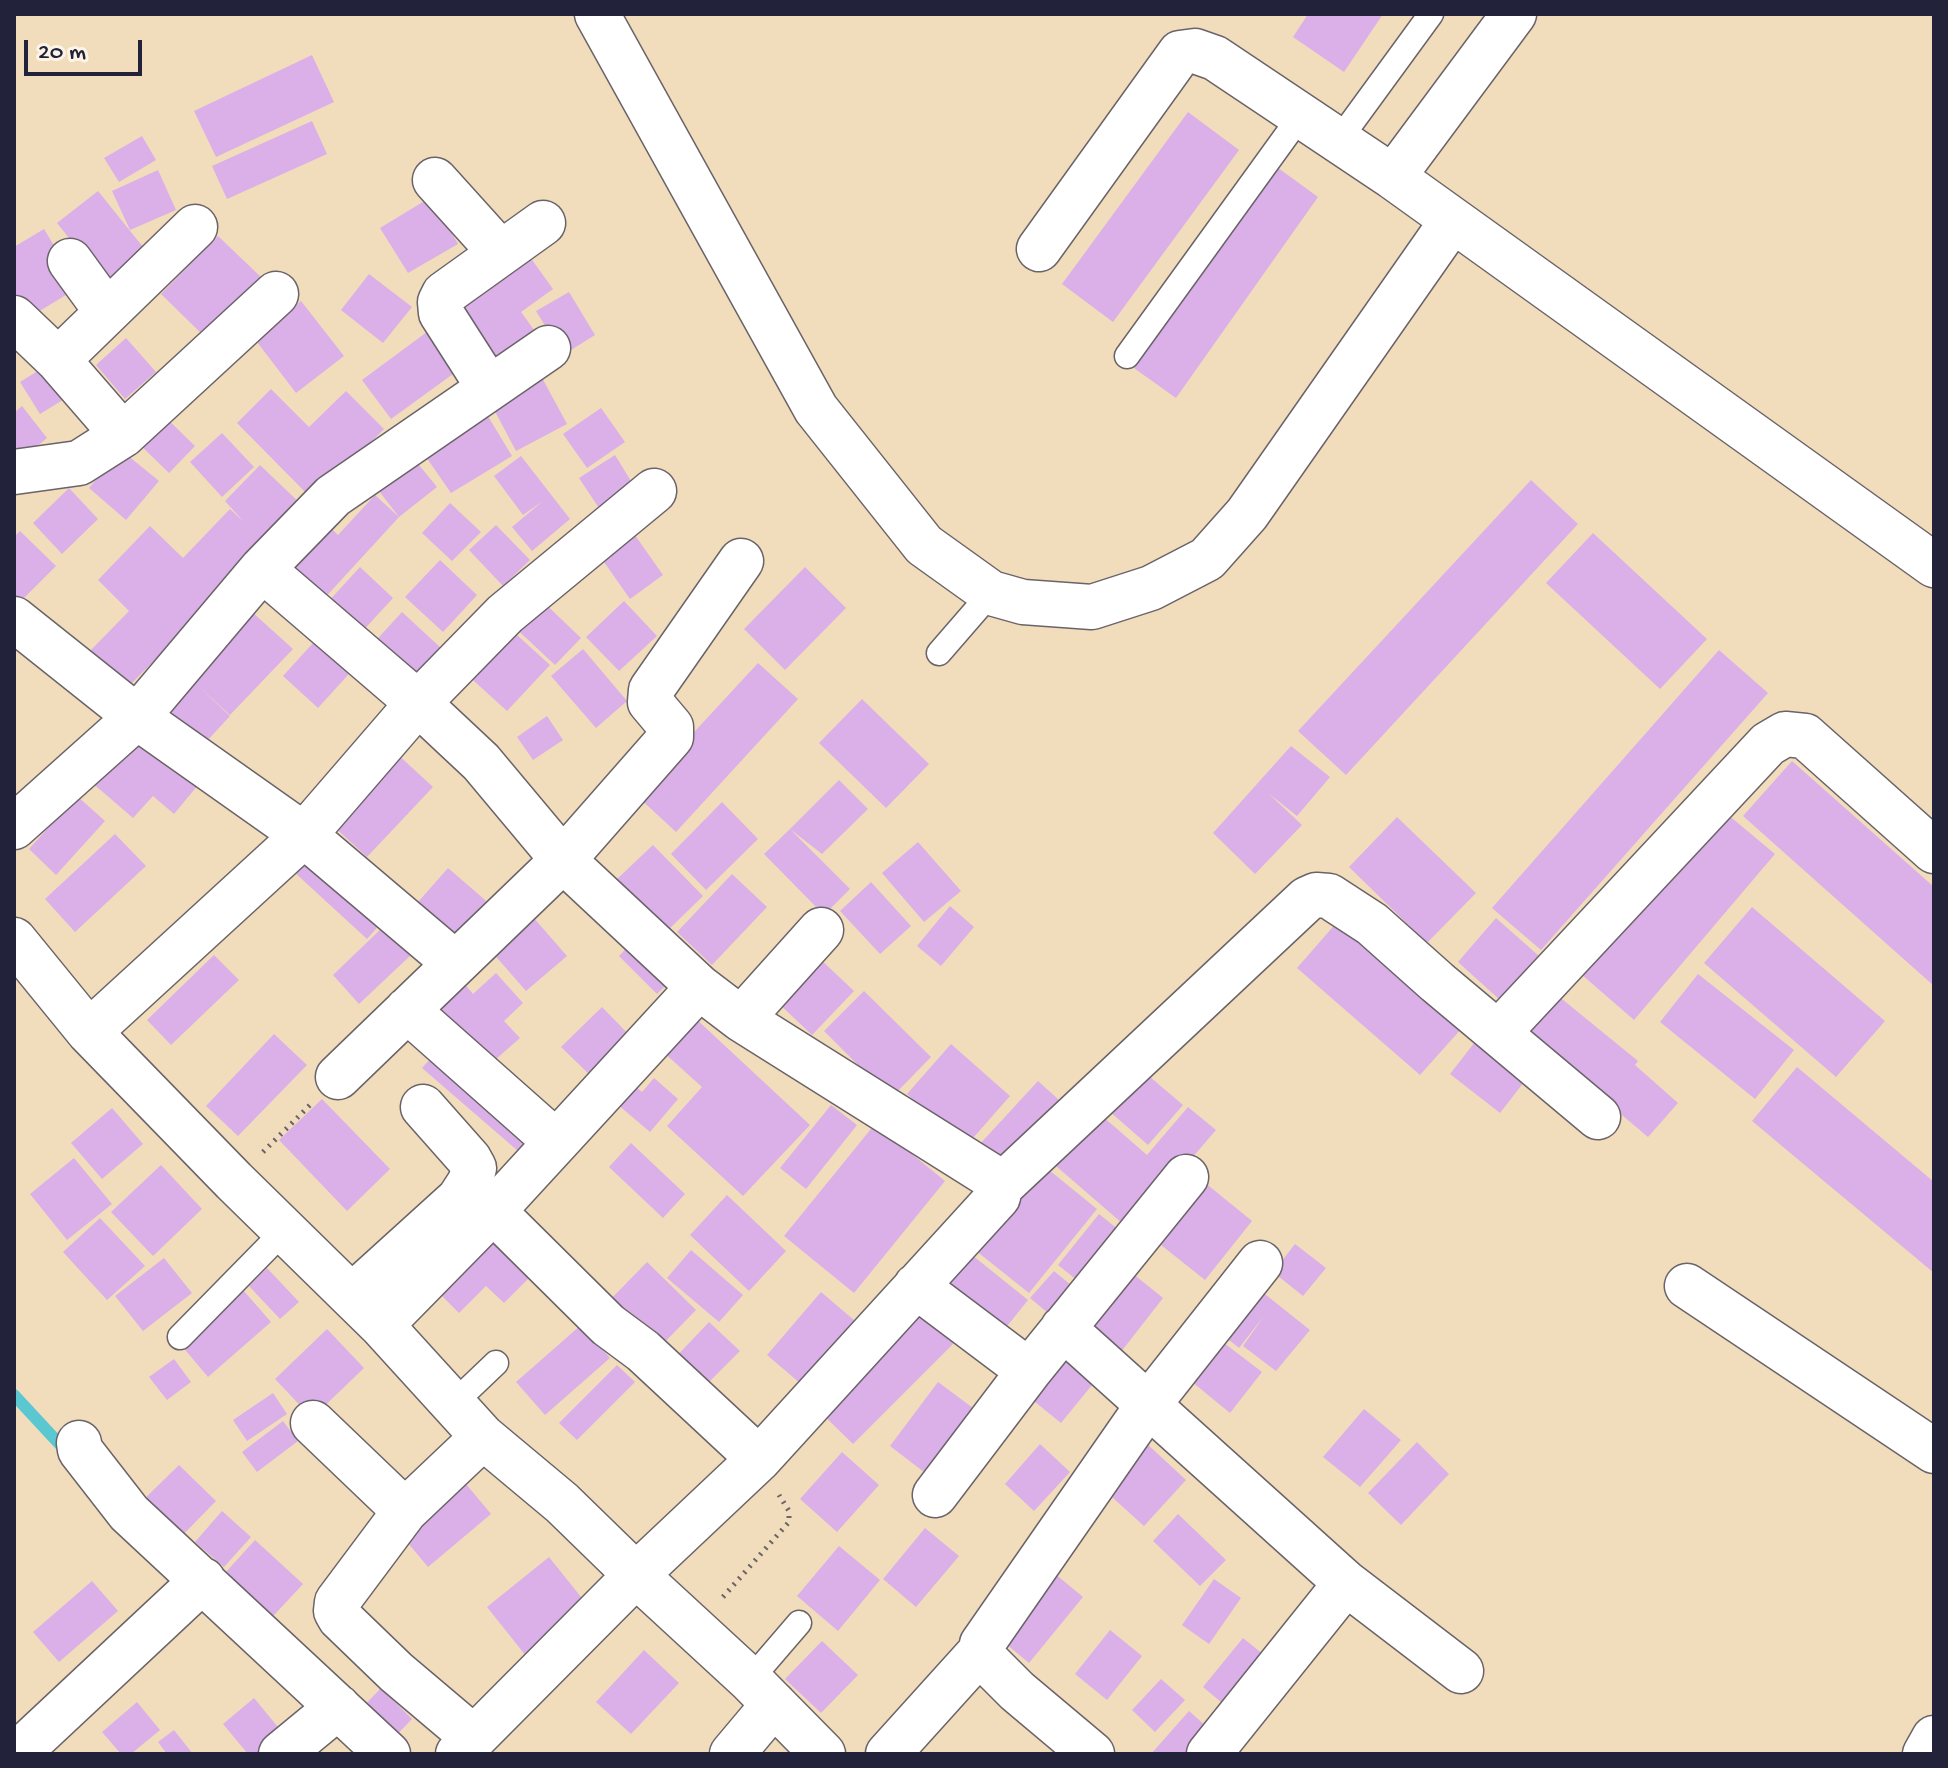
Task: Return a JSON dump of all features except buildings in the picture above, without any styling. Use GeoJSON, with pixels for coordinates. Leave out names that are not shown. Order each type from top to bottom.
{"type":"FeatureCollection","features":[{"type":"Feature","properties":{"kind":"street"},"geometry":{"type":"LineString","coordinates":[[597,14],[816,409],[924,545],[991,593],[1023,602],[1092,607],[1151,588],[1207,559],[1247,514],[1452,221]]}},
{"type":"Feature","properties":{"kind":"street"},"geometry":{"type":"LineString","coordinates":[[1393,177],[1514,14]]}},
{"type":"Feature","properties":{"kind":"street"},"geometry":{"type":"LineString","coordinates":[[1039,249],[1180,53],[1195,51],[1215,58],[1393,177],[1934,565]]}},
{"type":"Feature","properties":{"kind":"street"},"geometry":{"type":"LineString","coordinates":[[435,180],[500,252]]}},
{"type":"Feature","properties":{"kind":"street"},"geometry":{"type":"LineString","coordinates":[[489,388],[441,313],[440,302],[444,294],[543,223]]}},
{"type":"Feature","properties":{"kind":"street"},"geometry":{"type":"LineString","coordinates":[[58,360],[195,227]]}},
{"type":"Feature","properties":{"kind":"street"},"geometry":{"type":"LineString","coordinates":[[70,261],[107,312]]}},
{"type":"Feature","properties":{"kind":"street"},"geometry":{"type":"LineString","coordinates":[[14,472],[79,463],[123,435],[276,294]]}},
{"type":"Feature","properties":{"kind":"street"},"geometry":{"type":"LineString","coordinates":[[14,318],[58,360],[123,435]]}},
{"type":"Feature","properties":{"kind":"street"},"geometry":{"type":"LineString","coordinates":[[14,827],[137,717],[262,569],[333,496],[548,348]]}},
{"type":"Feature","properties":{"kind":"street"},"geometry":{"type":"LineString","coordinates":[[89,1032],[304,835],[418,703],[505,614],[654,491]]}},
{"type":"Feature","properties":{"kind":"street"},"geometry":{"type":"LineString","coordinates":[[338,1077],[563,860],[671,737],[671,727],[650,702],[651,690],[741,561]]}},
{"type":"Feature","properties":{"kind":"street"},"geometry":{"type":"LineString","coordinates":[[262,569],[418,703],[481,762],[563,860],[699,987],[741,1019],[994,1178],[1000,1187]]}},
{"type":"Feature","properties":{"kind":"street"},"geometry":{"type":"LineString","coordinates":[[17,626],[137,717],[304,835],[455,963]]}},
{"type":"Feature","properties":{"kind":"street"},"geometry":{"type":"LineString","coordinates":[[1498,1033],[1768,744],[1785,734],[1805,736],[1934,851]]}},
{"type":"Feature","properties":{"kind":"street"},"geometry":{"type":"LineString","coordinates":[[483,1437],[405,1511],[337,1602],[336,1611],[466,1746],[636,1575],[759,1459],[998,1197],[1000,1187],[1307,899],[1316,895],[1329,896],[1372,924],[1598,1117]]}},
{"type":"Feature","properties":{"kind":"street"},"geometry":{"type":"LineString","coordinates":[[741,1019],[821,930]]}},
{"type":"Feature","properties":{"kind":"street"},"geometry":{"type":"LineString","coordinates":[[14,940],[89,1032],[234,1181],[367,1310],[483,1437],[562,1503],[762,1692],[823,1754]]}},
{"type":"Feature","properties":{"kind":"street"},"geometry":{"type":"LineString","coordinates":[[367,1310],[493,1211],[699,987]]}},
{"type":"Feature","properties":{"kind":"street"},"geometry":{"type":"LineString","coordinates":[[407,1010],[556,1142]]}},
{"type":"Feature","properties":{"kind":"street"},"geometry":{"type":"LineString","coordinates":[[367,1310],[459,1199],[470,1182],[474,1168],[423,1107]]}},
{"type":"Feature","properties":{"kind":"street"},"geometry":{"type":"LineString","coordinates":[[935,1495],[1029,1371],[1186,1177]]}},
{"type":"Feature","properties":{"kind":"street"},"geometry":{"type":"LineString","coordinates":[[493,1211],[608,1325],[643,1351],[759,1459]]}},
{"type":"Feature","properties":{"kind":"street"},"geometry":{"type":"LineString","coordinates":[[1092,1754],[1017,1691],[983,1657],[982,1644],[1148,1405],[1260,1263]]}},
{"type":"Feature","properties":{"kind":"street"},"geometry":{"type":"LineString","coordinates":[[916,1286],[1029,1371]]}},
{"type":"Feature","properties":{"kind":"street"},"geometry":{"type":"LineString","coordinates":[[1687,1286],[1934,1451]]}},
{"type":"Feature","properties":{"kind":"street"},"geometry":{"type":"LineString","coordinates":[[1063,1328],[1346,1583],[1461,1671]]}},
{"type":"Feature","properties":{"kind":"street"},"geometry":{"type":"LineString","coordinates":[[313,1423],[405,1511]]}},
{"type":"Feature","properties":{"kind":"street"},"geometry":{"type":"LineString","coordinates":[[79,1443],[80,1450],[129,1513],[388,1754]]}},
{"type":"Feature","properties":{"kind":"street"},"geometry":{"type":"LineString","coordinates":[[17,1754],[203,1580]]}},
{"type":"Feature","properties":{"kind":"street"},"geometry":{"type":"LineString","coordinates":[[1209,1754],[1346,1583]]}},
{"type":"Feature","properties":{"kind":"street"},"geometry":{"type":"LineString","coordinates":[[888,1754],[981,1651]]}},
{"type":"Feature","properties":{"kind":"street"},"geometry":{"type":"LineString","coordinates":[[732,1754],[762,1692]]}},
{"type":"Feature","properties":{"kind":"street"},"geometry":{"type":"LineString","coordinates":[[281,1754],[338,1707]]}},
{"type":"Feature","properties":{"kind":"street"},"geometry":{"type":"LineString","coordinates":[[1925,1754],[1934,1738]]}},
{"type":"Feature","properties":{"kind":"lane"},"geometry":{"type":"LineString","coordinates":[[1339,140],[1431,14]]}},
{"type":"Feature","properties":{"kind":"lane"},"geometry":{"type":"LineString","coordinates":[[1127,356],[1302,114]]}},
{"type":"Feature","properties":{"kind":"lane"},"geometry":{"type":"LineString","coordinates":[[939,653],[991,593]]}},
{"type":"Feature","properties":{"kind":"lane"},"geometry":{"type":"LineString","coordinates":[[180,1337],[284,1231]]}},
{"type":"Feature","properties":{"kind":"lane"},"geometry":{"type":"LineString","coordinates":[[453,1404],[496,1363]]}},
{"type":"Feature","properties":{"kind":"lane"},"geometry":{"type":"LineString","coordinates":[[762,1692],[799,1623]]}},
{"type":"Feature","properties":{"kind":"path"},"geometry":{"type":"LineString","coordinates":[[234,1181],[338,1077]]}},
{"type":"Feature","properties":{"kind":"path"},"geometry":{"type":"LineString","coordinates":[[694,1629],[789,1522],[789,1511],[759,1459]]}},
{"type":"Feature","properties":{"kind":"waterway"},"geometry":{"type":"LineString","coordinates":[[14,1395],[66,1451]]}}]}
